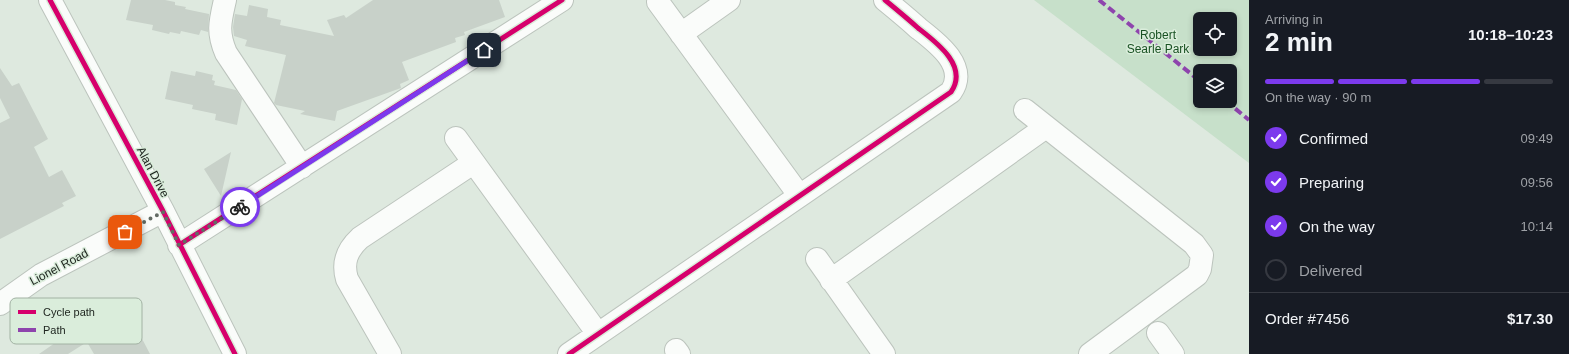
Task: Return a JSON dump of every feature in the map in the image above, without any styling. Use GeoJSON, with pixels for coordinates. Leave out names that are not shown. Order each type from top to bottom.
{"type":"FeatureCollection","features":[{"type":"Feature","properties":{"kind":"street","name":"Alan Drive"},"geometry":{"type":"LineString","coordinates":[[50,0],[163,212],[235,354]]}},
{"type":"Feature","properties":{"kind":"street"},"geometry":{"type":"LineString","coordinates":[[225,0],[220,31],[221,40],[226,53],[302,167]]}},
{"type":"Feature","properties":{"kind":"street"},"geometry":{"type":"LineString","coordinates":[[179,245],[562,0]]}},
{"type":"Feature","properties":{"kind":"street"},"geometry":{"type":"LineString","coordinates":[[681,34],[730,0]]}},
{"type":"Feature","properties":{"kind":"street"},"geometry":{"type":"LineString","coordinates":[[569,354],[951,92],[955,86],[957,77],[955,69],[945,52],[935,41],[884,0]]}},
{"type":"Feature","properties":{"kind":"street"},"geometry":{"type":"LineString","coordinates":[[658,2],[799,195]]}},
{"type":"Feature","properties":{"kind":"street"},"geometry":{"type":"LineString","coordinates":[[1025,110],[1194,244],[1202,255],[1200,270],[1197,275],[1090,354]]}},
{"type":"Feature","properties":{"kind":"street"},"geometry":{"type":"LineString","coordinates":[[831,280],[1046,128]]}},
{"type":"Feature","properties":{"kind":"street"},"geometry":{"type":"LineString","coordinates":[[456,138],[598,334]]}},
{"type":"Feature","properties":{"kind":"street"},"geometry":{"type":"LineString","coordinates":[[390,354],[347,279],[345,266],[348,253],[352,246],[360,238],[473,163]]}},
{"type":"Feature","properties":{"kind":"street","name":"Lionel Road"},"geometry":{"type":"LineString","coordinates":[[0,304],[41,275],[163,212]]}},
{"type":"Feature","properties":{"kind":"street"},"geometry":{"type":"LineString","coordinates":[[817,259],[884,354]]}},
{"type":"Feature","properties":{"kind":"street"},"geometry":{"type":"LineString","coordinates":[[1158,332],[1173,354]]}},
{"type":"Feature","properties":{"kind":"green space","name":"Robert Searle Park"},"geometry":{"type":"Polygon","coordinates":[[[1034,0],[1249,0],[1249,163],[1034,0]]]}},
{"type":"Feature","properties":{"kind":"building"},"geometry":{"type":"Polygon","coordinates":[[[131,0],[165,0],[175,2],[175,5],[186,7],[185,9],[209,14],[208,32],[201,30],[199,35],[181,31],[180,34],[170,32],[169,34],[152,30],[153,25],[126,20],[131,0]]]}},
{"type":"Feature","properties":{"kind":"building"},"geometry":{"type":"Polygon","coordinates":[[[373,0],[499,0],[505,17],[464,32],[465,35],[455,38],[456,42],[402,62],[409,80],[400,84],[401,88],[337,111],[335,121],[300,114],[305,111],[276,105],[274,103],[286,55],[245,46],[247,40],[234,36],[233,27],[235,14],[247,16],[249,5],[268,9],[267,17],[281,20],[280,25],[334,36],[327,20],[344,15],[346,18],[373,0]]]}},
{"type":"Feature","properties":{"kind":"building"},"geometry":{"type":"Polygon","coordinates":[[[0,68],[12,86],[19,83],[48,139],[34,147],[49,177],[62,170],[76,196],[62,203],[64,206],[0,239],[0,123],[10,118],[0,98],[0,68]]]}},
{"type":"Feature","properties":{"kind":"building"},"geometry":{"type":"Polygon","coordinates":[[[171,71],[195,76],[196,71],[213,75],[212,80],[215,81],[214,85],[236,90],[242,99],[237,125],[215,120],[216,114],[192,109],[193,105],[165,99],[171,71]]]}},
{"type":"Feature","properties":{"kind":"building"},"geometry":{"type":"Polygon","coordinates":[[[231,152],[221,196],[204,169],[231,152]]]}},
{"type":"Feature","properties":{"kind":"building"},"geometry":{"type":"Polygon","coordinates":[[[142,339],[150,354],[94,354],[88,344],[142,344],[142,339]]]}},
{"type":"Feature","properties":{"kind":"building"},"geometry":{"type":"Polygon","coordinates":[[[53,344],[84,344],[68,354],[39,354],[53,344]]]}},
{"type":"Feature","properties":{"kind":"marked path"},"geometry":{"type":"LineString","coordinates":[[1099,0],[1193,75]]}},
{"type":"Feature","properties":{"kind":"marked path"},"geometry":{"type":"LineString","coordinates":[[1234,108],[1249,120]]}},
{"type":"Feature","properties":{"kind":"cycle path"},"geometry":{"type":"LineString","coordinates":[[50,0],[163,211],[235,354]]}},
{"type":"Feature","properties":{"kind":"cycle path"},"geometry":{"type":"LineString","coordinates":[[179,245],[562,0]]}},
{"type":"Feature","properties":{"kind":"cycle path"},"geometry":{"type":"LineString","coordinates":[[569,354],[951,92],[955,82],[956,73],[948,56],[933,40],[885,0]]}},
{"type":"Feature","properties":{"kind":"way so far"},"geometry":{"type":"LineString","coordinates":[[125,232],[163,212],[179,245],[240,207]]}},
{"type":"Feature","properties":{"kind":"route"},"geometry":{"type":"LineString","coordinates":[[240,207],[484,50]]}}]}
